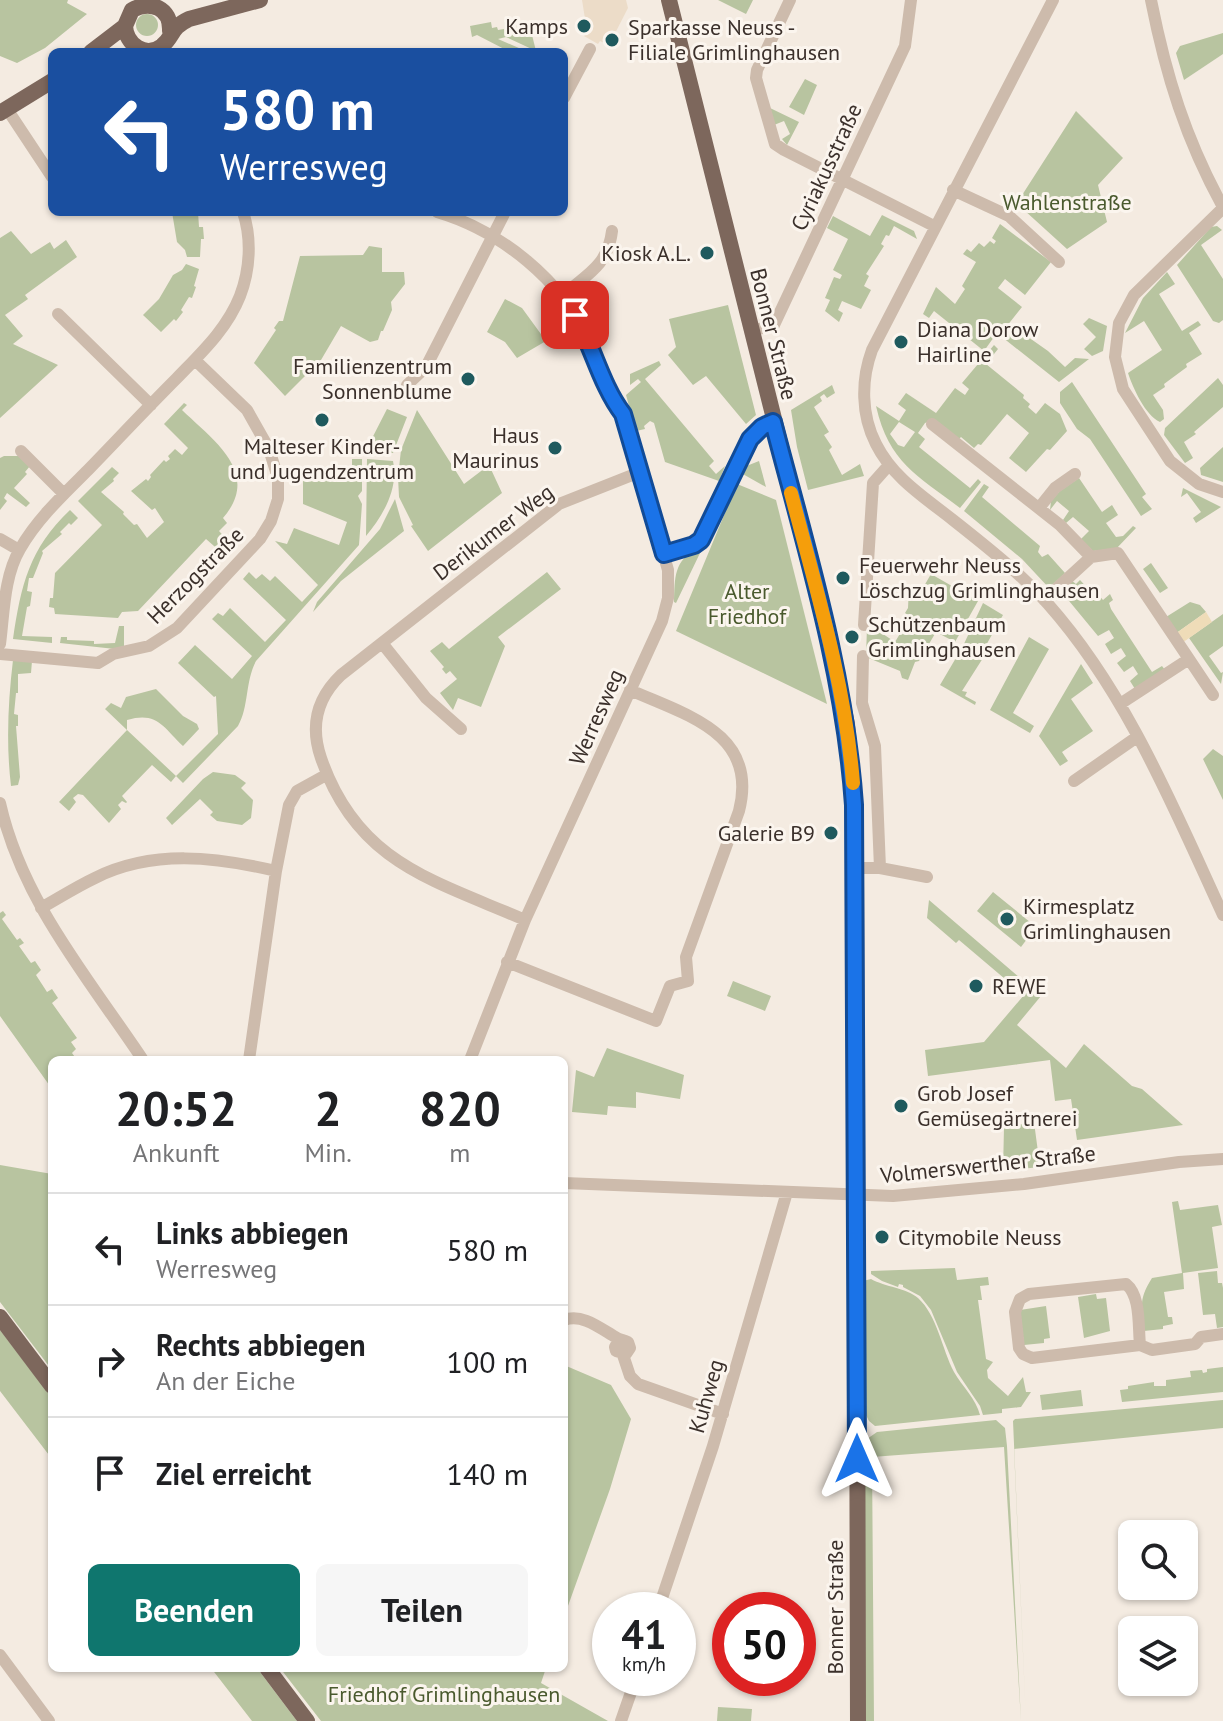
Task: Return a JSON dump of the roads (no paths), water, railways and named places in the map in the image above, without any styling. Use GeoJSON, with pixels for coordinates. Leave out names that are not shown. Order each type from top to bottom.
{"type":"FeatureCollection","features":[{"type":"Feature","properties":{"kind":"main road","name":"Bonner Straße"},"geometry":{"type":"LineString","coordinates":[[669,0],[826,626],[844,710],[851,763],[856,868],[851,1196],[858,1721]]}},
{"type":"Feature","properties":{"kind":"main road"},"geometry":{"type":"LineString","coordinates":[[96,48],[125,26],[132,10],[155,5],[255,1]]}},
{"type":"Feature","properties":{"kind":"main road"},"geometry":{"type":"LineString","coordinates":[[159,48],[170,31],[189,19],[255,1]]}},
{"type":"Feature","properties":{"kind":"main road"},"geometry":{"type":"LineString","coordinates":[[155,5],[168,17],[170,31]]}},
{"type":"Feature","properties":{"kind":"main road"},"geometry":{"type":"LineString","coordinates":[[125,26],[131,44]]}},
{"type":"Feature","properties":{"kind":"main road"},"geometry":{"type":"LineString","coordinates":[[114,48],[131,44],[138,48]]}},
{"type":"Feature","properties":{"kind":"main road"},"geometry":{"type":"LineString","coordinates":[[4,111],[48,84]]}},
{"type":"Feature","properties":{"kind":"main road"},"geometry":{"type":"LineString","coordinates":[[0,1317],[48,1381]]}},
{"type":"Feature","properties":{"kind":"main road"},"geometry":{"type":"LineString","coordinates":[[270,1672],[307,1721]]}},
{"type":"Feature","properties":{"kind":"street"},"geometry":{"type":"LineString","coordinates":[[790,0],[756,78],[775,144],[934,226]]}},
{"type":"Feature","properties":{"kind":"street","name":"Cyriakusstraße"},"geometry":{"type":"LineString","coordinates":[[751,331],[774,325],[905,46],[911,0]]}},
{"type":"Feature","properties":{"kind":"street"},"geometry":{"type":"LineString","coordinates":[[1053,0],[934,226],[867,363],[864,383],[869,426],[889,465],[908,485],[996,555],[1044,600],[1087,653],[1120,704],[1223,915]]}},
{"type":"Feature","properties":{"kind":"street"},"geometry":{"type":"LineString","coordinates":[[1151,0],[1185,129],[1223,208],[1134,295],[1119,323],[1115,344],[1117,368],[1123,389],[1170,461],[1199,484],[1223,492]]}},
{"type":"Feature","properties":{"kind":"street"},"geometry":{"type":"LineString","coordinates":[[568,90],[590,49]]}},
{"type":"Feature","properties":{"kind":"street"},"geometry":{"type":"LineString","coordinates":[[4,111],[48,172]]}},
{"type":"Feature","properties":{"kind":"street"},"geometry":{"type":"LineString","coordinates":[[953,190],[1009,216],[1059,262]]}},
{"type":"Feature","properties":{"kind":"street"},"geometry":{"type":"LineString","coordinates":[[0,644],[11,571],[19,550],[32,531],[195,360],[220,331],[241,295],[248,255],[244,216]]}},
{"type":"Feature","properties":{"kind":"street","name":"Werresweg"},"geometry":{"type":"LineString","coordinates":[[449,216],[471,223],[532,266],[562,296],[589,339],[610,396],[623,414],[664,554],[669,585],[666,609],[525,920],[472,1056]]}},
{"type":"Feature","properties":{"kind":"street"},"geometry":{"type":"LineString","coordinates":[[407,385],[426,367],[503,216]]}},
{"type":"Feature","properties":{"kind":"street"},"geometry":{"type":"LineString","coordinates":[[562,296],[586,277],[610,250],[612,231]]}},
{"type":"Feature","properties":{"kind":"street"},"geometry":{"type":"LineString","coordinates":[[58,314],[151,405]]}},
{"type":"Feature","properties":{"kind":"street","name":"Herzogstraße"},"geometry":{"type":"LineString","coordinates":[[0,654],[98,663],[113,654],[149,646],[177,628],[260,539],[271,521],[278,499],[278,478],[269,449],[247,410],[195,360]]}},
{"type":"Feature","properties":{"kind":"street"},"geometry":{"type":"LineString","coordinates":[[664,554],[701,540],[750,439],[762,427],[773,422]]}},
{"type":"Feature","properties":{"kind":"street"},"geometry":{"type":"LineString","coordinates":[[932,424],[1060,525],[1091,557]]}},
{"type":"Feature","properties":{"kind":"street"},"geometry":{"type":"LineString","coordinates":[[21,451],[64,494]]}},
{"type":"Feature","properties":{"kind":"street"},"geometry":{"type":"LineString","coordinates":[[864,625],[873,483],[889,465]]}},
{"type":"Feature","properties":{"kind":"street","name":"Derikumer Weg"},"geometry":{"type":"LineString","coordinates":[[525,920],[413,871],[394,860],[356,825],[326,775],[315,732],[320,702],[333,682],[559,504],[640,472]]}},
{"type":"Feature","properties":{"kind":"street"},"geometry":{"type":"LineString","coordinates":[[1039,508],[1055,488],[1075,474]]}},
{"type":"Feature","properties":{"kind":"street"},"geometry":{"type":"LineString","coordinates":[[0,539],[19,550]]}},
{"type":"Feature","properties":{"kind":"street"},"geometry":{"type":"LineString","coordinates":[[1044,600],[1091,557],[1118,553],[1213,695]]}},
{"type":"Feature","properties":{"kind":"street"},"geometry":{"type":"LineString","coordinates":[[382,643],[426,698],[461,729]]}},
{"type":"Feature","properties":{"kind":"street"},"geometry":{"type":"LineString","coordinates":[[863,656],[862,703],[875,746],[880,868]]}},
{"type":"Feature","properties":{"kind":"street"},"geometry":{"type":"LineString","coordinates":[[1120,704],[1189,659]]}},
{"type":"Feature","properties":{"kind":"street"},"geometry":{"type":"LineString","coordinates":[[507,962],[656,1021],[670,986],[688,981],[686,957],[739,811],[742,775],[729,745],[714,730],[630,690]]}},
{"type":"Feature","properties":{"kind":"street"},"geometry":{"type":"LineString","coordinates":[[1074,781],[1137,737]]}},
{"type":"Feature","properties":{"kind":"street"},"geometry":{"type":"LineString","coordinates":[[250,1056],[276,871],[292,797],[326,775]]}},
{"type":"Feature","properties":{"kind":"street"},"geometry":{"type":"LineString","coordinates":[[0,803],[13,848],[41,908],[140,1056]]}},
{"type":"Feature","properties":{"kind":"street"},"geometry":{"type":"LineString","coordinates":[[41,908],[95,877],[161,858],[216,858],[276,871]]}},
{"type":"Feature","properties":{"kind":"street"},"geometry":{"type":"LineString","coordinates":[[856,868],[880,868],[927,877]]}},
{"type":"Feature","properties":{"kind":"street","name":"Volmerswerther Straße"},"geometry":{"type":"LineString","coordinates":[[568,1183],[851,1196],[946,1192],[1223,1159]]}},
{"type":"Feature","properties":{"kind":"street","name":"Kuhweg"},"geometry":{"type":"LineString","coordinates":[[664,1592],[723,1414],[787,1192]]}},
{"type":"Feature","properties":{"kind":"street"},"geometry":{"type":"LineString","coordinates":[[1140,1345],[1135,1298],[1126,1284],[1029,1294],[1020,1299],[1016,1307],[1019,1348],[1029,1358],[1140,1345],[1152,1350],[1195,1344],[1201,1337],[1223,1334]]}},
{"type":"Feature","properties":{"kind":"street"},"geometry":{"type":"LineString","coordinates":[[568,1319],[574,1317],[610,1331],[619,1340],[615,1347],[623,1355],[630,1376],[638,1384],[723,1414]]}},
{"type":"Feature","properties":{"kind":"street"},"geometry":{"type":"LineString","coordinates":[[0,1655],[49,1721]]}},
{"type":"Feature","properties":{"kind":"street"},"geometry":{"type":"LineString","coordinates":[[621,1721],[630,1696]]}},
{"type":"Feature","properties":{"kind":"place","name":"Kamps"},"geometry":{"type":"Point","coordinates":[584,26]}},
{"type":"Feature","properties":{"kind":"place","name":"Sparkasse Neuss - Filiale Grimlinghausen"},"geometry":{"type":"Point","coordinates":[612,40]}},
{"type":"Feature","properties":{"kind":"place","name":"Kiosk A.L."},"geometry":{"type":"Point","coordinates":[707,253]}},
{"type":"Feature","properties":{"kind":"place","name":"Diana Dorow Hairline"},"geometry":{"type":"Point","coordinates":[901,342]}},
{"type":"Feature","properties":{"kind":"place","name":"Familienzentrum Sonnenblume"},"geometry":{"type":"Point","coordinates":[468,379]}},
{"type":"Feature","properties":{"kind":"place","name":"Malteser Kinder- und Jugendzentrum"},"geometry":{"type":"Point","coordinates":[322,420]}},
{"type":"Feature","properties":{"kind":"place","name":"Haus Maurinus"},"geometry":{"type":"Point","coordinates":[555,448]}},
{"type":"Feature","properties":{"kind":"place","name":"Feuerwehr Neuss Löschzug Grimlinghausen"},"geometry":{"type":"Point","coordinates":[843,578]}},
{"type":"Feature","properties":{"kind":"place","name":"Schützenbaum Grimlinghausen"},"geometry":{"type":"Point","coordinates":[852,637]}},
{"type":"Feature","properties":{"kind":"place","name":"Galerie B9"},"geometry":{"type":"Point","coordinates":[831,833]}},
{"type":"Feature","properties":{"kind":"place","name":"Kirmesplatz Grimlinghausen"},"geometry":{"type":"Point","coordinates":[1007,919]}},
{"type":"Feature","properties":{"kind":"place","name":"REWE"},"geometry":{"type":"Point","coordinates":[976,986]}},
{"type":"Feature","properties":{"kind":"place","name":"Grob Josef Gemüsegärtnerei"},"geometry":{"type":"Point","coordinates":[901,1106]}},
{"type":"Feature","properties":{"kind":"place","name":"Citymobile Neuss"},"geometry":{"type":"Point","coordinates":[882,1237]}},
{"type":"Feature","properties":{"kind":"park label","name":"Wahlenstraße"},"geometry":{"type":"Point","coordinates":[1067,202]}},
{"type":"Feature","properties":{"kind":"park label","name":"Alter Friedhof"},"geometry":{"type":"Point","coordinates":[747,604]}},
{"type":"Feature","properties":{"kind":"park label","name":"Friedhof Grimlinghausen"},"geometry":{"type":"Point","coordinates":[444,1694]}}]}
